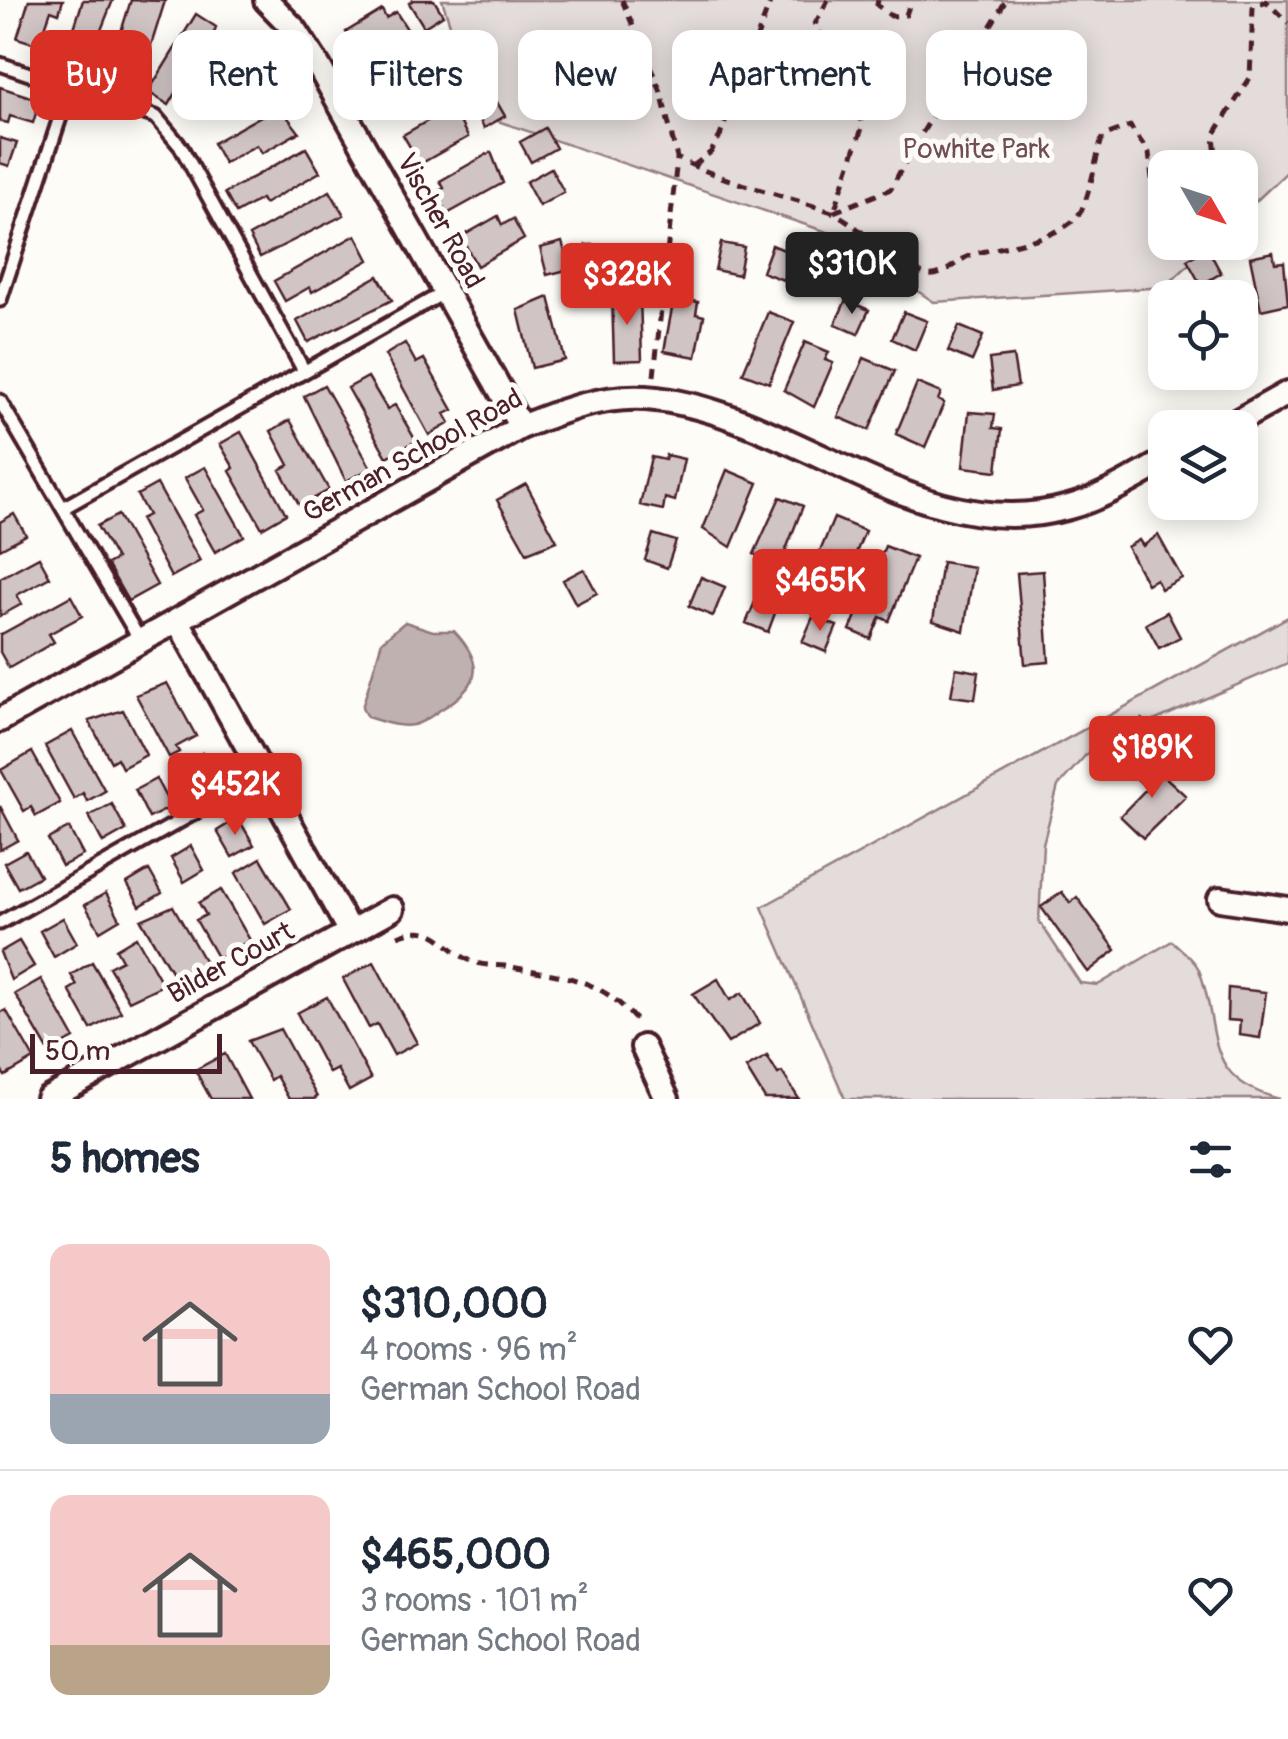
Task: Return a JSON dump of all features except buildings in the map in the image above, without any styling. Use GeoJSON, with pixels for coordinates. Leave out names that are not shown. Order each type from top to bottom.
{"type":"FeatureCollection","features":[{"type":"Feature","properties":{"kind":"street","name":"Vischer Road"},"geometry":{"type":"LineString","coordinates":[[266,0],[296,31],[319,66],[521,427]]}},
{"type":"Feature","properties":{"kind":"street"},"geometry":{"type":"LineString","coordinates":[[1257,410],[1288,393]]}},
{"type":"Feature","properties":{"kind":"street","name":"German School Road"},"geometry":{"type":"LineString","coordinates":[[0,720],[521,427],[565,409],[607,400],[651,399],[706,409],[916,496],[976,513],[1015,515],[1068,508],[1148,469]]}},
{"type":"Feature","properties":{"kind":"street"},"geometry":{"type":"LineString","coordinates":[[178,621],[350,932]]}},
{"type":"Feature","properties":{"kind":"street"},"geometry":{"type":"LineString","coordinates":[[1220,899],[1288,909]]}},
{"type":"Feature","properties":{"kind":"street","name":"Bilder Court"},"geometry":{"type":"LineString","coordinates":[[48,1099],[392,909]]}},
{"type":"Feature","properties":{"kind":"street"},"geometry":{"type":"LineString","coordinates":[[643,1047],[666,1099]]}},
{"type":"Feature","properties":{"kind":"lane"},"geometry":{"type":"LineString","coordinates":[[0,64],[30,75]]}},
{"type":"Feature","properties":{"kind":"lane"},"geometry":{"type":"LineString","coordinates":[[152,116],[181,147],[302,369]]}},
{"type":"Feature","properties":{"kind":"lane"},"geometry":{"type":"LineString","coordinates":[[0,300],[59,120]]}},
{"type":"Feature","properties":{"kind":"lane"},"geometry":{"type":"LineString","coordinates":[[63,508],[302,369],[446,292]]}},
{"type":"Feature","properties":{"kind":"lane"},"geometry":{"type":"LineString","coordinates":[[0,401],[141,642]]}},
{"type":"Feature","properties":{"kind":"lane"},"geometry":{"type":"LineString","coordinates":[[0,923],[263,774]]}},
{"type":"Feature","properties":{"kind":"path"},"geometry":{"type":"LineString","coordinates":[[622,0],[661,92],[677,158],[651,399]]}},
{"type":"Feature","properties":{"kind":"path"},"geometry":{"type":"LineString","coordinates":[[693,166],[712,152],[720,136],[770,0]]}},
{"type":"Feature","properties":{"kind":"path"},"geometry":{"type":"LineString","coordinates":[[828,0],[815,24],[859,105],[862,128],[834,212]]}},
{"type":"Feature","properties":{"kind":"path"},"geometry":{"type":"LineString","coordinates":[[878,0],[877,4],[891,16],[906,15],[911,0]]}},
{"type":"Feature","properties":{"kind":"path"},"geometry":{"type":"LineString","coordinates":[[834,212],[891,189],[921,128],[970,63],[1006,0]]}},
{"type":"Feature","properties":{"kind":"path"},"geometry":{"type":"LineString","coordinates":[[1215,150],[1214,135],[1250,78],[1253,7],[1266,1],[1288,23]]}},
{"type":"Feature","properties":{"kind":"path"},"geometry":{"type":"LineString","coordinates":[[677,158],[716,178],[834,212],[880,251],[928,276],[945,272],[969,256],[1017,246],[1071,223],[1082,210],[1103,136],[1130,126],[1148,152]]}},
{"type":"Feature","properties":{"kind":"path"},"geometry":{"type":"LineString","coordinates":[[386,940],[425,930],[448,942],[472,962],[565,976],[598,986],[623,1004],[640,1026],[643,1047]]}},
{"type":"Feature","properties":{"kind":"green space","name":"Powhite Park"},"geometry":{"type":"Polygon","coordinates":[[[442,0],[1288,0],[1288,171],[1258,199],[1258,150],[1148,150],[1148,260],[1194,260],[1172,280],[1148,280],[1148,288],[934,302],[830,233],[495,120],[498,120],[498,30],[452,30],[442,0]]]}},
{"type":"Feature","properties":{"kind":"green space"},"geometry":{"type":"Polygon","coordinates":[[[1288,617],[1288,663],[1093,747],[1058,786],[1043,844],[1039,921],[1080,983],[1098,985],[1172,941],[1199,970],[1225,1064],[1236,1078],[1254,1090],[1280,1099],[845,1099],[762,907],[1288,617]]]}},
{"type":"Feature","properties":{"kind":"shaded area"},"geometry":{"type":"Polygon","coordinates":[[[405,622],[433,631],[454,631],[475,666],[463,693],[427,719],[407,726],[367,717],[362,708],[382,641],[405,622]]]}}]}
